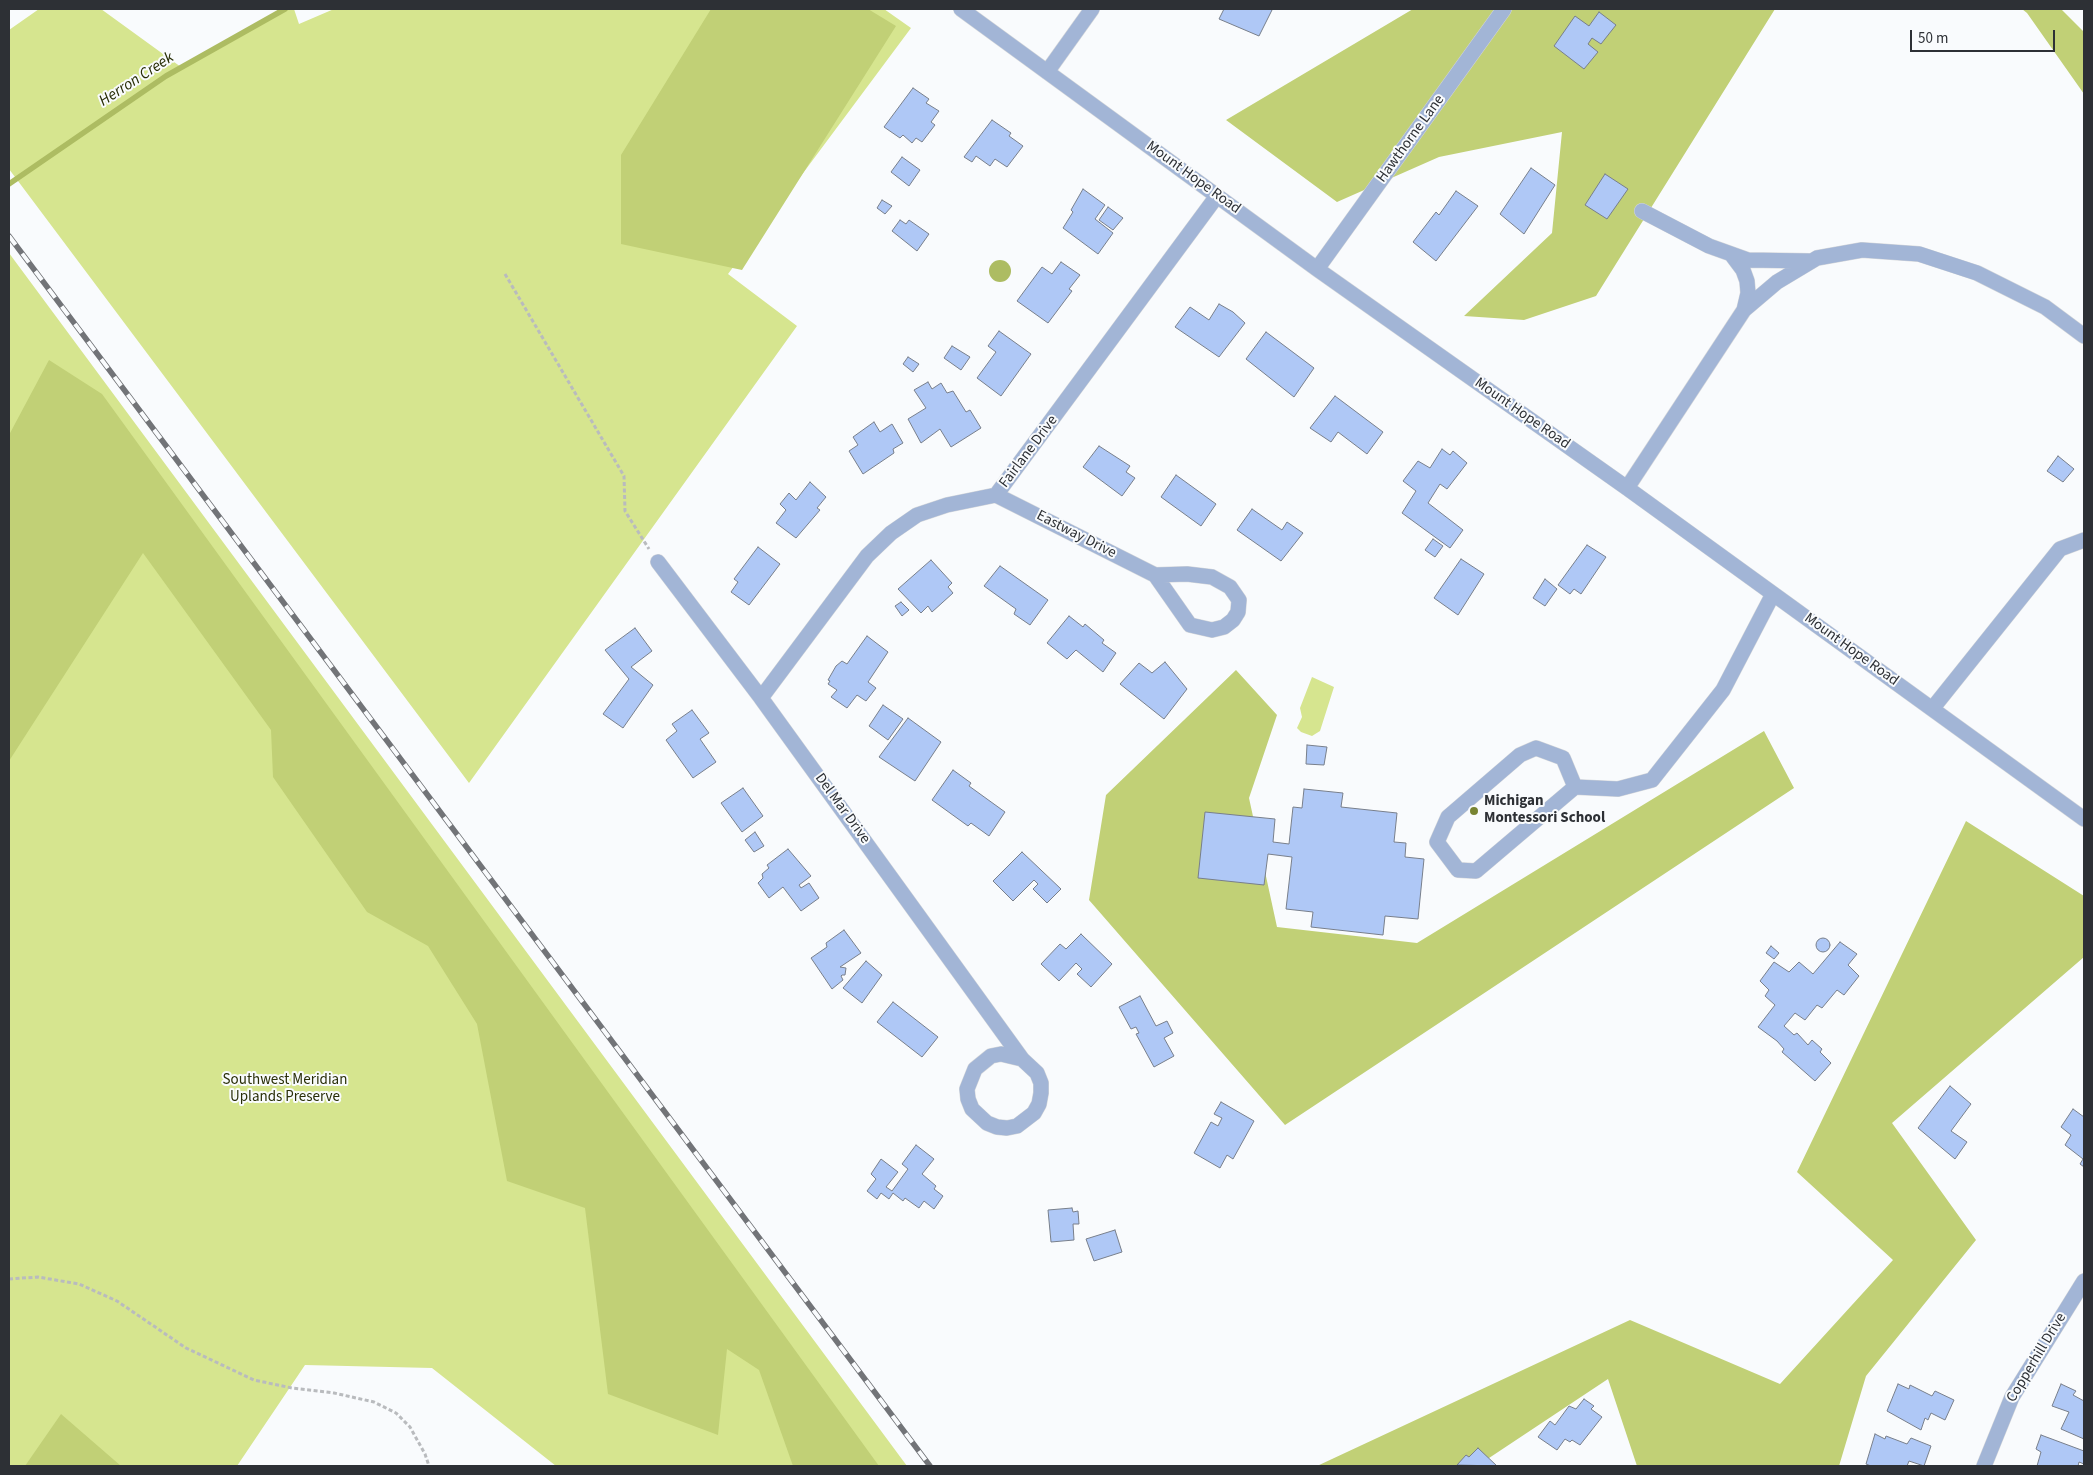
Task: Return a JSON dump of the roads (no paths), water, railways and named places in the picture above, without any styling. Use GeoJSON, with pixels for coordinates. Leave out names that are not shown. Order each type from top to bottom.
{"type":"FeatureCollection","features":[{"type":"Feature","properties":{"kind":"street","name":"Mount Hope Road"},"geometry":{"type":"LineString","coordinates":[[961,9],[1217,196],[1627,488],[2084,818]]}},
{"type":"Feature","properties":{"kind":"street"},"geometry":{"type":"LineString","coordinates":[[1047,72],[1092,9]]}},
{"type":"Feature","properties":{"kind":"street","name":"Hawthorne Lane"},"geometry":{"type":"LineString","coordinates":[[1317,268],[1504,9]]}},
{"type":"Feature","properties":{"kind":"street","name":"Fairlane Drive"},"geometry":{"type":"LineString","coordinates":[[761,698],[867,556],[891,533],[918,516],[948,505],[996,495],[1217,196]]}},
{"type":"Feature","properties":{"kind":"street"},"geometry":{"type":"LineString","coordinates":[[1642,211],[1709,246],[1748,260],[1762,262],[1812,261]]}},
{"type":"Feature","properties":{"kind":"street"},"geometry":{"type":"LineString","coordinates":[[1627,488],[1744,310],[1777,282],[1817,258],[1862,250],[1919,254],[1977,273],[2045,307],[2084,336]]}},
{"type":"Feature","properties":{"kind":"street"},"geometry":{"type":"LineString","coordinates":[[1732,254],[1743,270],[1747,280],[1748,293],[1744,310]]}},
{"type":"Feature","properties":{"kind":"street","name":"Eastway Drive"},"geometry":{"type":"LineString","coordinates":[[996,495],[1155,575],[1190,625],[1212,630],[1224,627],[1233,620],[1238,612],[1239,600],[1230,587],[1212,577],[1187,574],[1155,575]]}},
{"type":"Feature","properties":{"kind":"street"},"geometry":{"type":"LineString","coordinates":[[1932,709],[2060,549],[2084,540]]}},
{"type":"Feature","properties":{"kind":"street","name":"Del Mar Drive"},"geometry":{"type":"LineString","coordinates":[[658,562],[761,698],[1022,1058],[1037,1073],[1041,1094],[1037,1108],[1027,1120],[1017,1126],[997,1127],[987,1123],[978,1117],[968,1099],[968,1083],[974,1069],[991,1056],[1002,1054],[1022,1058]]}},
{"type":"Feature","properties":{"kind":"street"},"geometry":{"type":"LineString","coordinates":[[1575,787],[1563,758],[1536,748],[1520,755],[1448,817],[1437,842],[1458,870],[1476,871],[1575,787],[1618,789],[1652,780],[1723,690],[1756,623],[1773,594]]}},
{"type":"Feature","properties":{"kind":"street","name":"Copperhill Drive"},"geometry":{"type":"LineString","coordinates":[[1984,1466],[2012,1397],[2084,1281]]}},
{"type":"Feature","properties":{"kind":"waterway","name":"Herron Creek"},"geometry":{"type":"LineString","coordinates":[[9,184],[166,76],[285,9]]}},
{"type":"Feature","properties":{"kind":"railway"},"geometry":{"type":"LineString","coordinates":[[9,236],[930,1466]]}},
{"type":"Feature","properties":{"kind":"place","name":"Michigan Montessori School"},"geometry":{"type":"Point","coordinates":[1474,811]}},
{"type":"Feature","properties":{"kind":"park label","name":"Southwest Meridian Uplands Preserve"},"geometry":{"type":"Point","coordinates":[285,1090]}}]}
